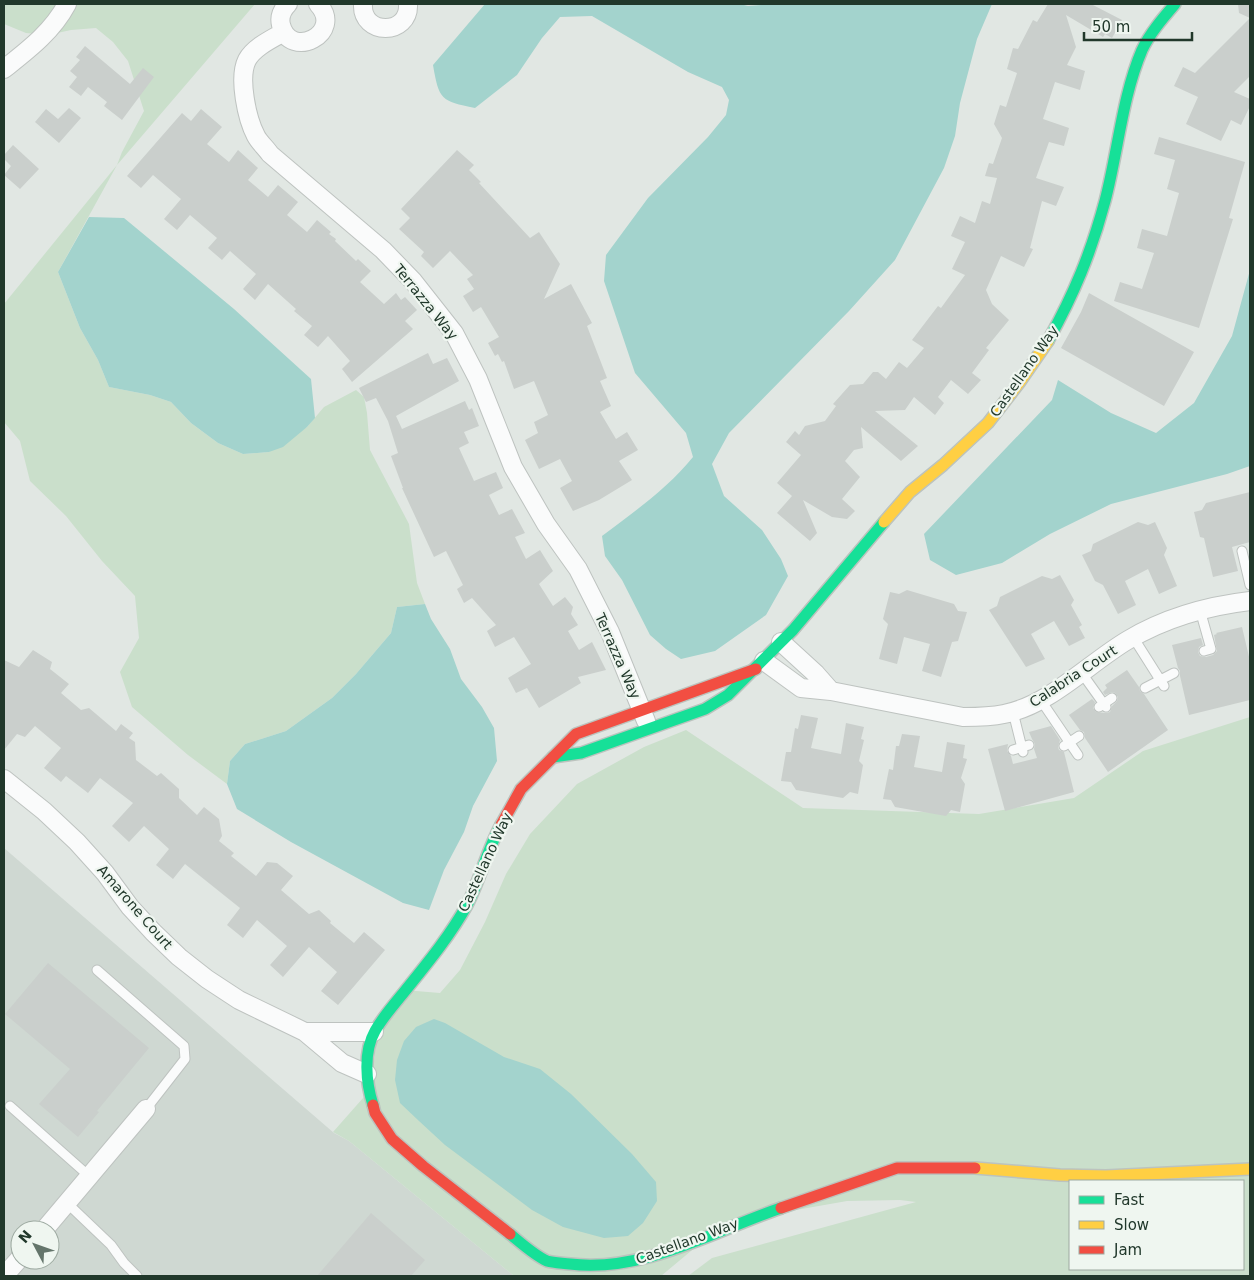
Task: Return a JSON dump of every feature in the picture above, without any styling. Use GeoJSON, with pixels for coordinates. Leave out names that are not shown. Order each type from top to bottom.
{"type":"FeatureCollection","features":[{"type":"Feature","properties":{"kind":"street"},"geometry":{"type":"LineString","coordinates":[[4,69],[37,44],[63,11],[66,4]]}},
{"type":"Feature","properties":{"kind":"street"},"geometry":{"type":"LineString","coordinates":[[288,4],[281,14],[280,22],[284,32],[291,39],[298,42],[313,40],[319,36],[323,29],[325,14],[318,4]]}},
{"type":"Feature","properties":{"kind":"street"},"geometry":{"type":"LineString","coordinates":[[363,4],[364,15],[368,21],[380,28],[388,28],[401,22],[406,16],[408,4]]}},
{"type":"Feature","properties":{"kind":"street","name":"Castellano Way"},"geometry":{"type":"LineString","coordinates":[[553,757],[581,753],[705,709],[728,696],[781,642],[910,492],[943,465],[988,423],[1020,383],[1047,343],[1068,305],[1088,258],[1105,200],[1133,78],[1143,49],[1159,23],[1175,4]]}},
{"type":"Feature","properties":{"kind":"street","name":"Terrazza Way"},"geometry":{"type":"LineString","coordinates":[[284,32],[257,49],[247,60],[243,87],[250,120],[256,137],[270,154],[382,250],[413,281],[454,334],[478,379],[512,467],[546,524],[578,569],[610,632],[643,710],[648,728]]}},
{"type":"Feature","properties":{"kind":"street","name":"Calabria Court"},"geometry":{"type":"LineString","coordinates":[[760,665],[801,688],[831,691],[963,717],[984,718],[1013,712],[1040,699],[1133,637],[1169,620],[1200,610],[1250,601]]}},
{"type":"Feature","properties":{"kind":"street"},"geometry":{"type":"LineString","coordinates":[[781,642],[816,674],[831,691]]}},
{"type":"Feature","properties":{"kind":"street","name":"Castellano Way"},"geometry":{"type":"LineString","coordinates":[[760,665],[576,734],[521,789],[498,831],[467,905],[437,952],[374,1032],[368,1054],[368,1090],[375,1113],[392,1139],[423,1166],[527,1248],[548,1262],[571,1264],[612,1265],[655,1256],[768,1212],[897,1168],[983,1168],[1060,1175],[1106,1176],[1250,1169]]}},
{"type":"Feature","properties":{"kind":"street","name":"Amarone Court"},"geometry":{"type":"LineString","coordinates":[[4,779],[77,842],[153,932],[180,957],[207,979],[239,1000],[305,1032]]}},
{"type":"Feature","properties":{"kind":"street"},"geometry":{"type":"LineString","coordinates":[[305,1032],[374,1032]]}},
{"type":"Feature","properties":{"kind":"street"},"geometry":{"type":"LineString","coordinates":[[305,1032],[342,1063],[367,1074]]}},
{"type":"Feature","properties":{"kind":"street"},"geometry":{"type":"LineString","coordinates":[[53,1220],[146,1109]]}},
{"type":"Feature","properties":{"kind":"lane"},"geometry":{"type":"LineString","coordinates":[[1244,558],[1250,585]]}},
{"type":"Feature","properties":{"kind":"lane"},"geometry":{"type":"LineString","coordinates":[[1200,610],[1211,649]]}},
{"type":"Feature","properties":{"kind":"lane"},"geometry":{"type":"LineString","coordinates":[[1133,637],[1162,683]]}},
{"type":"Feature","properties":{"kind":"lane"},"geometry":{"type":"LineString","coordinates":[[1081,672],[1105,704]]}},
{"type":"Feature","properties":{"kind":"lane"},"geometry":{"type":"LineString","coordinates":[[1145,688],[1162,683],[1174,673]]}},
{"type":"Feature","properties":{"kind":"lane"},"geometry":{"type":"LineString","coordinates":[[1040,699],[1067,744],[1078,755]]}},
{"type":"Feature","properties":{"kind":"lane"},"geometry":{"type":"LineString","coordinates":[[1013,712],[1025,748],[1013,750]]}},
{"type":"Feature","properties":{"kind":"lane"},"geometry":{"type":"LineString","coordinates":[[1067,744],[1079,736]]}},
{"type":"Feature","properties":{"kind":"lane"},"geometry":{"type":"LineString","coordinates":[[97,970],[184,1046],[185,1059],[146,1109]]}},
{"type":"Feature","properties":{"kind":"lane"},"geometry":{"type":"LineString","coordinates":[[10,1106],[89,1176]]}},
{"type":"Feature","properties":{"kind":"lane"},"geometry":{"type":"LineString","coordinates":[[67,1203],[111,1245],[124,1263],[137,1276]]}},
{"type":"Feature","properties":{"kind":"shaded area"},"geometry":{"type":"Polygon","coordinates":[[[4,848],[334,1133],[349,1141],[514,1276],[4,1276],[4,848]]]}},
{"type":"Feature","properties":{"kind":"green space"},"geometry":{"type":"Polygon","coordinates":[[[4,4],[255,4],[117,165],[144,111],[128,61],[113,42],[96,28],[71,30],[48,35],[26,33],[4,24],[4,4]]]}},
{"type":"Feature","properties":{"kind":"green space"},"geometry":{"type":"Polygon","coordinates":[[[117,165],[58,272],[80,328],[98,360],[109,387],[150,395],[171,402],[191,423],[218,443],[243,454],[269,452],[307,427],[324,407],[356,390],[364,397],[370,450],[409,524],[417,583],[425,604],[397,607],[391,633],[356,674],[332,698],[286,731],[245,744],[230,761],[227,784],[188,755],[132,707],[120,672],[139,638],[135,596],[102,561],[66,516],[30,481],[20,441],[4,422],[4,304],[117,165]]]}},
{"type":"Feature","properties":{"kind":"green space"},"geometry":{"type":"Polygon","coordinates":[[[1250,717],[1250,1276],[688,1276],[712,1258],[916,1202],[900,1200],[847,1201],[796,1210],[703,1241],[661,1276],[514,1276],[349,1141],[333,1132],[371,1089],[377,1034],[404,990],[440,993],[460,970],[485,922],[506,874],[530,834],[577,784],[644,747],[686,730],[803,808],[979,814],[1074,798],[1143,751],[1250,717]]]}},
{"type":"Feature","properties":{"kind":"water"},"geometry":{"type":"Polygon","coordinates":[[[485,4],[740,4],[748,6],[772,4],[992,4],[977,39],[960,103],[955,136],[944,168],[895,260],[849,311],[729,433],[712,464],[724,496],[762,530],[781,559],[788,576],[766,615],[715,651],[681,659],[666,649],[650,635],[622,580],[605,556],[602,536],[661,489],[693,457],[686,433],[635,373],[604,281],[606,255],[648,198],[708,137],[726,115],[729,100],[722,87],[688,72],[592,16],[560,17],[542,38],[517,75],[475,108],[448,101],[437,86],[433,65],[485,4]]]}},
{"type":"Feature","properties":{"kind":"water"},"geometry":{"type":"Polygon","coordinates":[[[89,217],[124,218],[234,309],[311,379],[315,418],[307,427],[283,447],[269,452],[243,454],[218,443],[191,423],[171,402],[150,395],[109,387],[98,360],[80,328],[58,272],[89,217]]]}},
{"type":"Feature","properties":{"kind":"water"},"geometry":{"type":"Polygon","coordinates":[[[1250,270],[1250,466],[1227,474],[1111,504],[1050,534],[1002,563],[956,575],[930,560],[924,534],[1052,400],[1058,380],[1111,413],[1156,433],[1194,403],[1232,336],[1250,270]]]}},
{"type":"Feature","properties":{"kind":"water"},"geometry":{"type":"Polygon","coordinates":[[[425,604],[431,619],[450,649],[461,679],[482,707],[494,728],[497,761],[473,806],[464,832],[444,870],[429,910],[403,903],[291,842],[237,809],[227,784],[230,761],[245,744],[286,731],[332,698],[356,674],[391,633],[397,607],[425,604]]]}},
{"type":"Feature","properties":{"kind":"water"},"geometry":{"type":"Polygon","coordinates":[[[434,1019],[445,1023],[504,1057],[540,1069],[571,1094],[632,1154],[656,1182],[657,1201],[643,1223],[628,1236],[604,1238],[563,1227],[532,1210],[445,1145],[400,1103],[395,1080],[397,1060],[404,1041],[416,1027],[434,1019]]]}},
{"type":"Feature","properties":{"kind":"building"},"geometry":{"type":"Polygon","coordinates":[[[1048,4],[1091,4],[1122,20],[1112,38],[1105,34],[1103,37],[1066,15],[1076,47],[1067,65],[1085,71],[1080,90],[1055,82],[1043,119],[1069,128],[1064,146],[1049,142],[1036,178],[1064,187],[1056,206],[1042,201],[1030,248],[1033,249],[1024,267],[1001,256],[986,290],[992,304],[1009,320],[986,348],[989,350],[972,373],[981,380],[968,394],[951,380],[938,397],[944,403],[935,415],[914,397],[905,410],[875,411],[918,446],[901,461],[861,427],[863,448],[854,450],[845,461],[860,477],[842,499],[855,511],[847,519],[832,517],[803,500],[817,533],[810,541],[777,513],[792,496],[777,483],[801,455],[786,442],[795,431],[799,435],[805,426],[825,421],[836,406],[833,404],[850,385],[863,384],[873,372],[878,372],[886,379],[899,362],[907,368],[924,348],[912,340],[938,306],[941,308],[965,275],[952,269],[965,242],[951,236],[960,216],[975,223],[982,201],[990,204],[997,178],[985,176],[989,163],[993,164],[1002,138],[994,124],[1000,105],[1006,107],[1017,73],[1007,69],[1013,48],[1018,49],[1033,20],[1037,22],[1048,4]]]}},
{"type":"Feature","properties":{"kind":"building"},"geometry":{"type":"Polygon","coordinates":[[[1238,4],[1250,4],[1250,18],[1239,13],[1238,4]]]}},
{"type":"Feature","properties":{"kind":"building"},"geometry":{"type":"Polygon","coordinates":[[[1250,18],[1250,76],[1234,92],[1250,99],[1250,106],[1241,125],[1231,120],[1221,141],[1186,124],[1198,97],[1174,86],[1183,67],[1195,73],[1250,18]]]}},
{"type":"Feature","properties":{"kind":"building"},"geometry":{"type":"Polygon","coordinates":[[[85,46],[130,84],[143,68],[154,77],[122,120],[104,106],[107,102],[88,87],[81,96],[69,87],[77,77],[70,71],[80,60],[76,57],[85,46]]]}},
{"type":"Feature","properties":{"kind":"building"},"geometry":{"type":"Polygon","coordinates":[[[69,108],[81,118],[59,143],[35,122],[46,109],[58,119],[69,108]]]}},
{"type":"Feature","properties":{"kind":"building"},"geometry":{"type":"Polygon","coordinates":[[[201,109],[222,127],[207,144],[229,162],[238,150],[258,168],[248,180],[268,197],[278,185],[298,202],[287,215],[307,232],[317,220],[331,232],[329,234],[336,239],[335,241],[356,261],[358,259],[371,271],[360,282],[384,304],[396,293],[401,300],[405,297],[417,310],[405,321],[413,329],[352,382],[342,369],[350,361],[328,336],[318,347],[304,335],[312,326],[294,311],[296,309],[268,284],[255,300],[243,289],[256,274],[230,251],[222,260],[208,248],[217,238],[190,215],[177,230],[164,219],[181,199],[153,175],[141,188],[127,176],[182,113],[191,121],[201,109]]]}},
{"type":"Feature","properties":{"kind":"building"},"geometry":{"type":"Polygon","coordinates":[[[1159,137],[1245,162],[1229,218],[1233,219],[1199,328],[1114,301],[1120,282],[1142,289],[1154,253],[1137,248],[1142,229],[1167,236],[1179,193],[1167,189],[1175,160],[1154,154],[1159,137]]]}},
{"type":"Feature","properties":{"kind":"building"},"geometry":{"type":"Polygon","coordinates":[[[13,145],[39,169],[20,189],[4,175],[11,166],[4,159],[4,155],[13,145]]]}},
{"type":"Feature","properties":{"kind":"building"},"geometry":{"type":"Polygon","coordinates":[[[457,150],[474,165],[469,170],[481,182],[479,183],[530,238],[539,232],[560,264],[544,299],[571,284],[592,323],[587,326],[607,378],[600,381],[611,406],[600,412],[616,439],[627,432],[638,450],[619,461],[632,480],[599,500],[573,511],[560,488],[572,481],[560,459],[539,469],[525,440],[538,433],[534,422],[548,415],[534,381],[514,389],[504,361],[502,362],[498,354],[495,356],[488,343],[499,337],[481,307],[473,312],[463,296],[474,289],[467,279],[473,275],[450,251],[433,268],[421,256],[424,252],[399,229],[410,218],[401,209],[457,150]]]}},
{"type":"Feature","properties":{"kind":"building"},"geometry":{"type":"Polygon","coordinates":[[[1089,293],[1194,352],[1164,406],[1061,348],[1089,293]]]}},
{"type":"Feature","properties":{"kind":"building"},"geometry":{"type":"Polygon","coordinates":[[[428,353],[433,364],[447,358],[459,381],[396,416],[402,429],[465,401],[469,410],[472,408],[479,426],[464,432],[469,443],[459,448],[474,481],[496,472],[503,488],[489,495],[499,515],[512,509],[525,533],[515,537],[526,559],[540,550],[553,571],[539,584],[553,606],[565,597],[573,607],[571,614],[578,625],[568,631],[579,650],[592,642],[606,670],[578,677],[581,683],[539,708],[527,688],[516,693],[508,678],[531,664],[514,637],[495,647],[487,631],[496,625],[472,598],[464,603],[457,589],[463,585],[446,551],[434,557],[402,488],[391,456],[398,453],[388,421],[376,398],[366,402],[359,388],[428,353]]]}},
{"type":"Feature","properties":{"kind":"building"},"geometry":{"type":"Polygon","coordinates":[[[1250,492],[1250,542],[1232,547],[1238,571],[1213,577],[1204,538],[1200,537],[1194,512],[1202,510],[1206,503],[1250,492]]]}},
{"type":"Feature","properties":{"kind":"building"},"geometry":{"type":"Polygon","coordinates":[[[1138,522],[1148,525],[1155,522],[1167,548],[1164,555],[1177,586],[1159,594],[1148,569],[1125,581],[1136,605],[1118,614],[1103,585],[1095,581],[1082,555],[1091,551],[1093,544],[1138,522]]]}},
{"type":"Feature","properties":{"kind":"building"},"geometry":{"type":"Polygon","coordinates":[[[1060,575],[1074,600],[1071,605],[1082,625],[1079,627],[1085,638],[1069,646],[1054,621],[1031,634],[1045,659],[1026,667],[989,610],[997,606],[1000,597],[1042,576],[1052,579],[1060,575]]]}},
{"type":"Feature","properties":{"kind":"building"},"geometry":{"type":"Polygon","coordinates":[[[907,590],[954,604],[958,611],[967,612],[958,641],[952,642],[941,677],[922,671],[930,644],[904,637],[897,664],[879,659],[888,624],[883,619],[890,592],[899,594],[907,590]]]}},
{"type":"Feature","properties":{"kind":"building"},"geometry":{"type":"Polygon","coordinates":[[[1242,627],[1250,661],[1250,700],[1189,715],[1180,671],[1172,645],[1201,638],[1203,645],[1199,647],[1198,652],[1200,656],[1206,657],[1213,655],[1217,651],[1214,635],[1216,633],[1242,627]]]}},
{"type":"Feature","properties":{"kind":"building"},"geometry":{"type":"Polygon","coordinates":[[[33,650],[52,662],[50,669],[69,684],[61,693],[81,710],[89,708],[116,731],[121,724],[133,733],[129,738],[135,742],[136,760],[157,776],[161,773],[179,789],[179,798],[197,815],[204,807],[219,819],[222,836],[219,841],[234,853],[231,856],[256,876],[267,862],[277,863],[293,876],[281,890],[309,914],[319,910],[331,921],[330,923],[354,943],[364,932],[385,950],[338,1005],[321,991],[337,972],[309,947],[283,977],[270,965],[287,946],[257,920],[243,938],[227,925],[240,908],[185,864],[173,879],[156,865],[169,849],[144,826],[129,842],[112,826],[133,803],[100,778],[88,793],[66,776],[61,782],[44,768],[61,748],[35,726],[25,737],[17,734],[4,750],[4,660],[19,667],[33,650]]]}},
{"type":"Feature","properties":{"kind":"building"},"geometry":{"type":"Polygon","coordinates":[[[1127,670],[1168,730],[1108,772],[1085,738],[1084,732],[1080,730],[1069,715],[1092,699],[1095,702],[1093,708],[1096,712],[1110,712],[1118,697],[1112,692],[1105,695],[1103,692],[1107,688],[1105,685],[1127,670]]]}},
{"type":"Feature","properties":{"kind":"building"},"geometry":{"type":"Polygon","coordinates":[[[801,715],[818,718],[811,748],[841,754],[846,723],[864,727],[861,739],[864,740],[859,761],[863,765],[858,794],[850,792],[843,798],[796,790],[791,782],[781,781],[786,752],[791,752],[795,728],[798,729],[801,715]]]}},
{"type":"Feature","properties":{"kind":"building"},"geometry":{"type":"Polygon","coordinates":[[[1051,726],[1060,740],[1058,747],[1059,750],[1064,752],[1074,792],[1005,811],[988,749],[1008,744],[1007,751],[1011,756],[1013,764],[1037,758],[1034,749],[1035,744],[1029,732],[1051,726]]]}},
{"type":"Feature","properties":{"kind":"building"},"geometry":{"type":"Polygon","coordinates":[[[902,734],[920,736],[914,767],[942,772],[947,742],[965,745],[963,758],[967,759],[961,778],[965,784],[960,812],[951,810],[946,816],[895,807],[891,800],[883,799],[889,769],[893,770],[896,746],[899,746],[902,734]]]}},
{"type":"Feature","properties":{"kind":"building"},"geometry":{"type":"Polygon","coordinates":[[[48,963],[149,1048],[78,1137],[39,1104],[70,1069],[5,1014],[48,963]]]}},
{"type":"Feature","properties":{"kind":"building"},"geometry":{"type":"Polygon","coordinates":[[[371,1213],[425,1260],[411,1276],[317,1276],[371,1213]]]}},
{"type":"Feature","properties":{"kind":"traffic: fast"},"geometry":{"type":"LineString","coordinates":[[1048,341],[1074,290],[1094,238],[1110,182],[1125,106],[1135,68],[1149,38],[1175,4]]}},
{"type":"Feature","properties":{"kind":"traffic: fast"},"geometry":{"type":"LineString","coordinates":[[553,757],[581,753],[705,709],[728,695],[793,630],[884,522]]}},
{"type":"Feature","properties":{"kind":"traffic: fast"},"geometry":{"type":"LineString","coordinates":[[373,1105],[367,1077],[367,1058],[371,1039],[383,1019],[432,957],[461,916],[472,895],[501,825]]}},
{"type":"Feature","properties":{"kind":"traffic: fast"},"geometry":{"type":"LineString","coordinates":[[510,1234],[532,1252],[547,1261],[598,1265],[625,1262],[678,1248],[781,1208]]}},
{"type":"Feature","properties":{"kind":"traffic: slow"},"geometry":{"type":"LineString","coordinates":[[884,522],[910,492],[943,465],[988,423],[1048,341]]}},
{"type":"Feature","properties":{"kind":"traffic: slow"},"geometry":{"type":"LineString","coordinates":[[975,1168],[1060,1175],[1106,1176],[1250,1169]]}},
{"type":"Feature","properties":{"kind":"traffic: jam"},"geometry":{"type":"LineString","coordinates":[[501,825],[521,789],[576,734],[756,669]]}},
{"type":"Feature","properties":{"kind":"traffic: jam"},"geometry":{"type":"LineString","coordinates":[[373,1105],[375,1113],[392,1139],[423,1166],[510,1234]]}},
{"type":"Feature","properties":{"kind":"traffic: jam"},"geometry":{"type":"LineString","coordinates":[[781,1208],[897,1168],[975,1168]]}}]}
